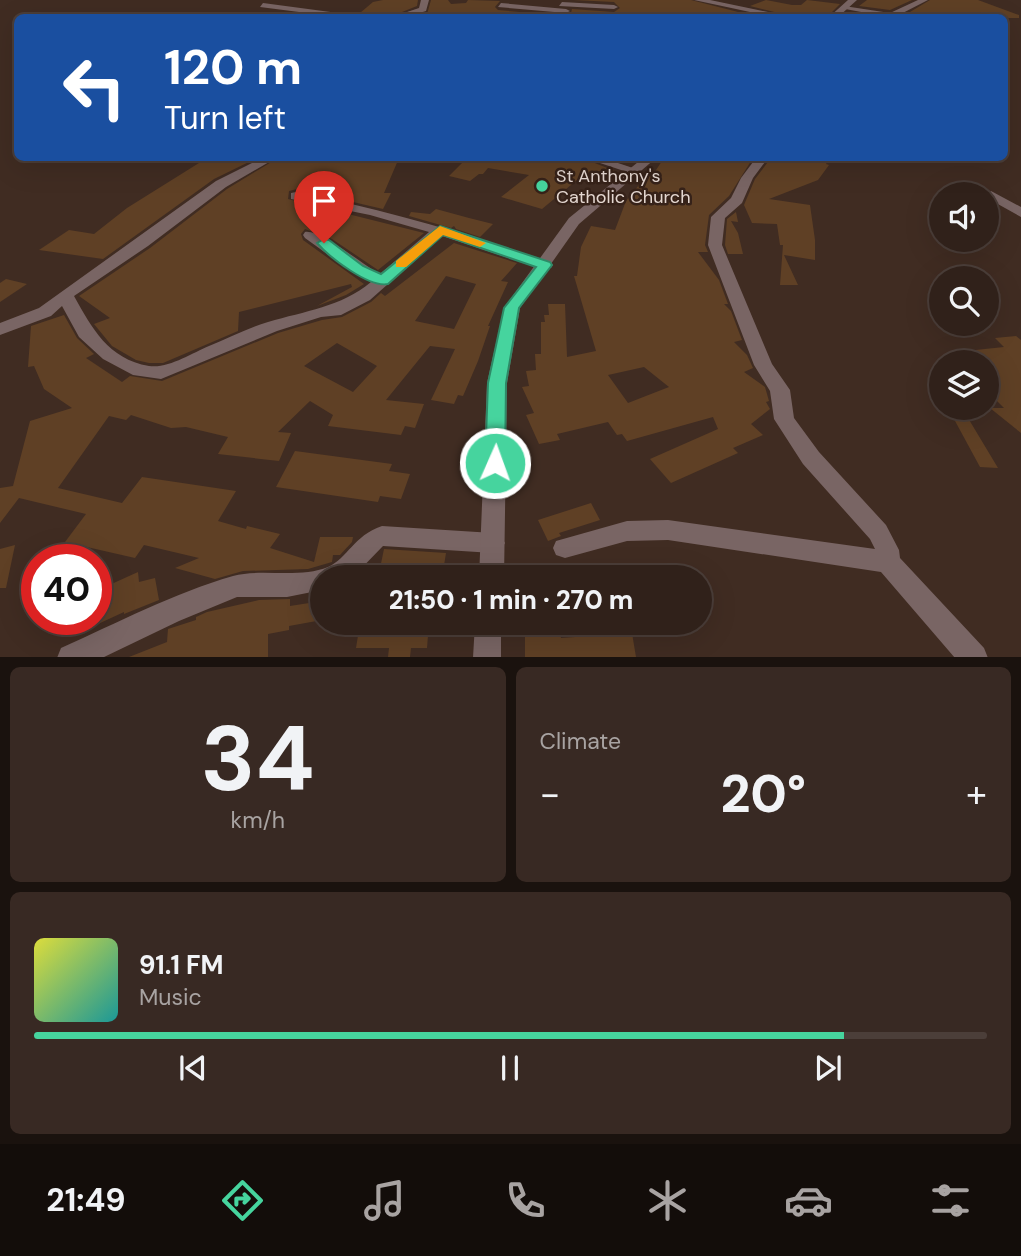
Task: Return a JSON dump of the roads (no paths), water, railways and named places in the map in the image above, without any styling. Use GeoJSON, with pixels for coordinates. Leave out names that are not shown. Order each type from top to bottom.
{"type":"FeatureCollection","features":[{"type":"Feature","properties":{"kind":"street"},"geometry":{"type":"LineString","coordinates":[[406,14],[423,9],[425,0]]}},
{"type":"Feature","properties":{"kind":"street"},"geometry":{"type":"LineString","coordinates":[[698,0],[733,1],[779,14]]}},
{"type":"Feature","properties":{"kind":"street"},"geometry":{"type":"LineString","coordinates":[[837,14],[853,0]]}},
{"type":"Feature","properties":{"kind":"street"},"geometry":{"type":"LineString","coordinates":[[892,14],[924,0]]}},
{"type":"Feature","properties":{"kind":"street"},"geometry":{"type":"LineString","coordinates":[[501,5],[614,7]]}},
{"type":"Feature","properties":{"kind":"street"},"geometry":{"type":"LineString","coordinates":[[260,7],[328,14]]}},
{"type":"Feature","properties":{"kind":"street"},"geometry":{"type":"LineString","coordinates":[[260,7],[295,14]]}},
{"type":"Feature","properties":{"kind":"street"},"geometry":{"type":"LineString","coordinates":[[844,8],[876,14]]}},
{"type":"Feature","properties":{"kind":"street"},"geometry":{"type":"LineString","coordinates":[[0,328],[45,312],[221,184],[264,161]]}},
{"type":"Feature","properties":{"kind":"street"},"geometry":{"type":"LineString","coordinates":[[602,161],[634,170]]}},
{"type":"Feature","properties":{"kind":"street"},"geometry":{"type":"LineString","coordinates":[[492,565],[497,383],[512,308],[574,221],[646,161]]}},
{"type":"Feature","properties":{"kind":"street"},"geometry":{"type":"LineString","coordinates":[[760,161],[747,178],[737,200],[718,217],[715,245],[763,365],[780,390],[784,419],[811,458],[878,532],[887,550],[888,562],[974,657]]}},
{"type":"Feature","properties":{"kind":"street"},"geometry":{"type":"LineString","coordinates":[[296,196],[372,211],[440,230],[545,265]]}},
{"type":"Feature","properties":{"kind":"street"},"geometry":{"type":"LineString","coordinates":[[999,200],[1021,213]]}},
{"type":"Feature","properties":{"kind":"street"},"geometry":{"type":"LineString","coordinates":[[65,295],[84,333],[129,368],[148,374],[172,370],[271,327],[320,312],[335,312],[365,296],[440,230]]}},
{"type":"Feature","properties":{"kind":"street"},"geometry":{"type":"LineString","coordinates":[[310,235],[358,269],[382,281]]}},
{"type":"Feature","properties":{"kind":"street"},"geometry":{"type":"LineString","coordinates":[[565,548],[627,531],[668,530],[888,562]]}},
{"type":"Feature","properties":{"kind":"street"},"geometry":{"type":"LineString","coordinates":[[346,565],[372,539],[382,536],[493,542]]}},
{"type":"Feature","properties":{"kind":"street"},"geometry":{"type":"LineString","coordinates":[[71,657],[170,611],[236,586],[287,586],[310,581]]}},
{"type":"Feature","properties":{"kind":"street"},"geometry":{"type":"LineString","coordinates":[[487,657],[488,635]]}},
{"type":"Feature","properties":{"kind":"place","name":"St Anthony's Catholic Church"},"geometry":{"type":"Point","coordinates":[542,186]}}]}
